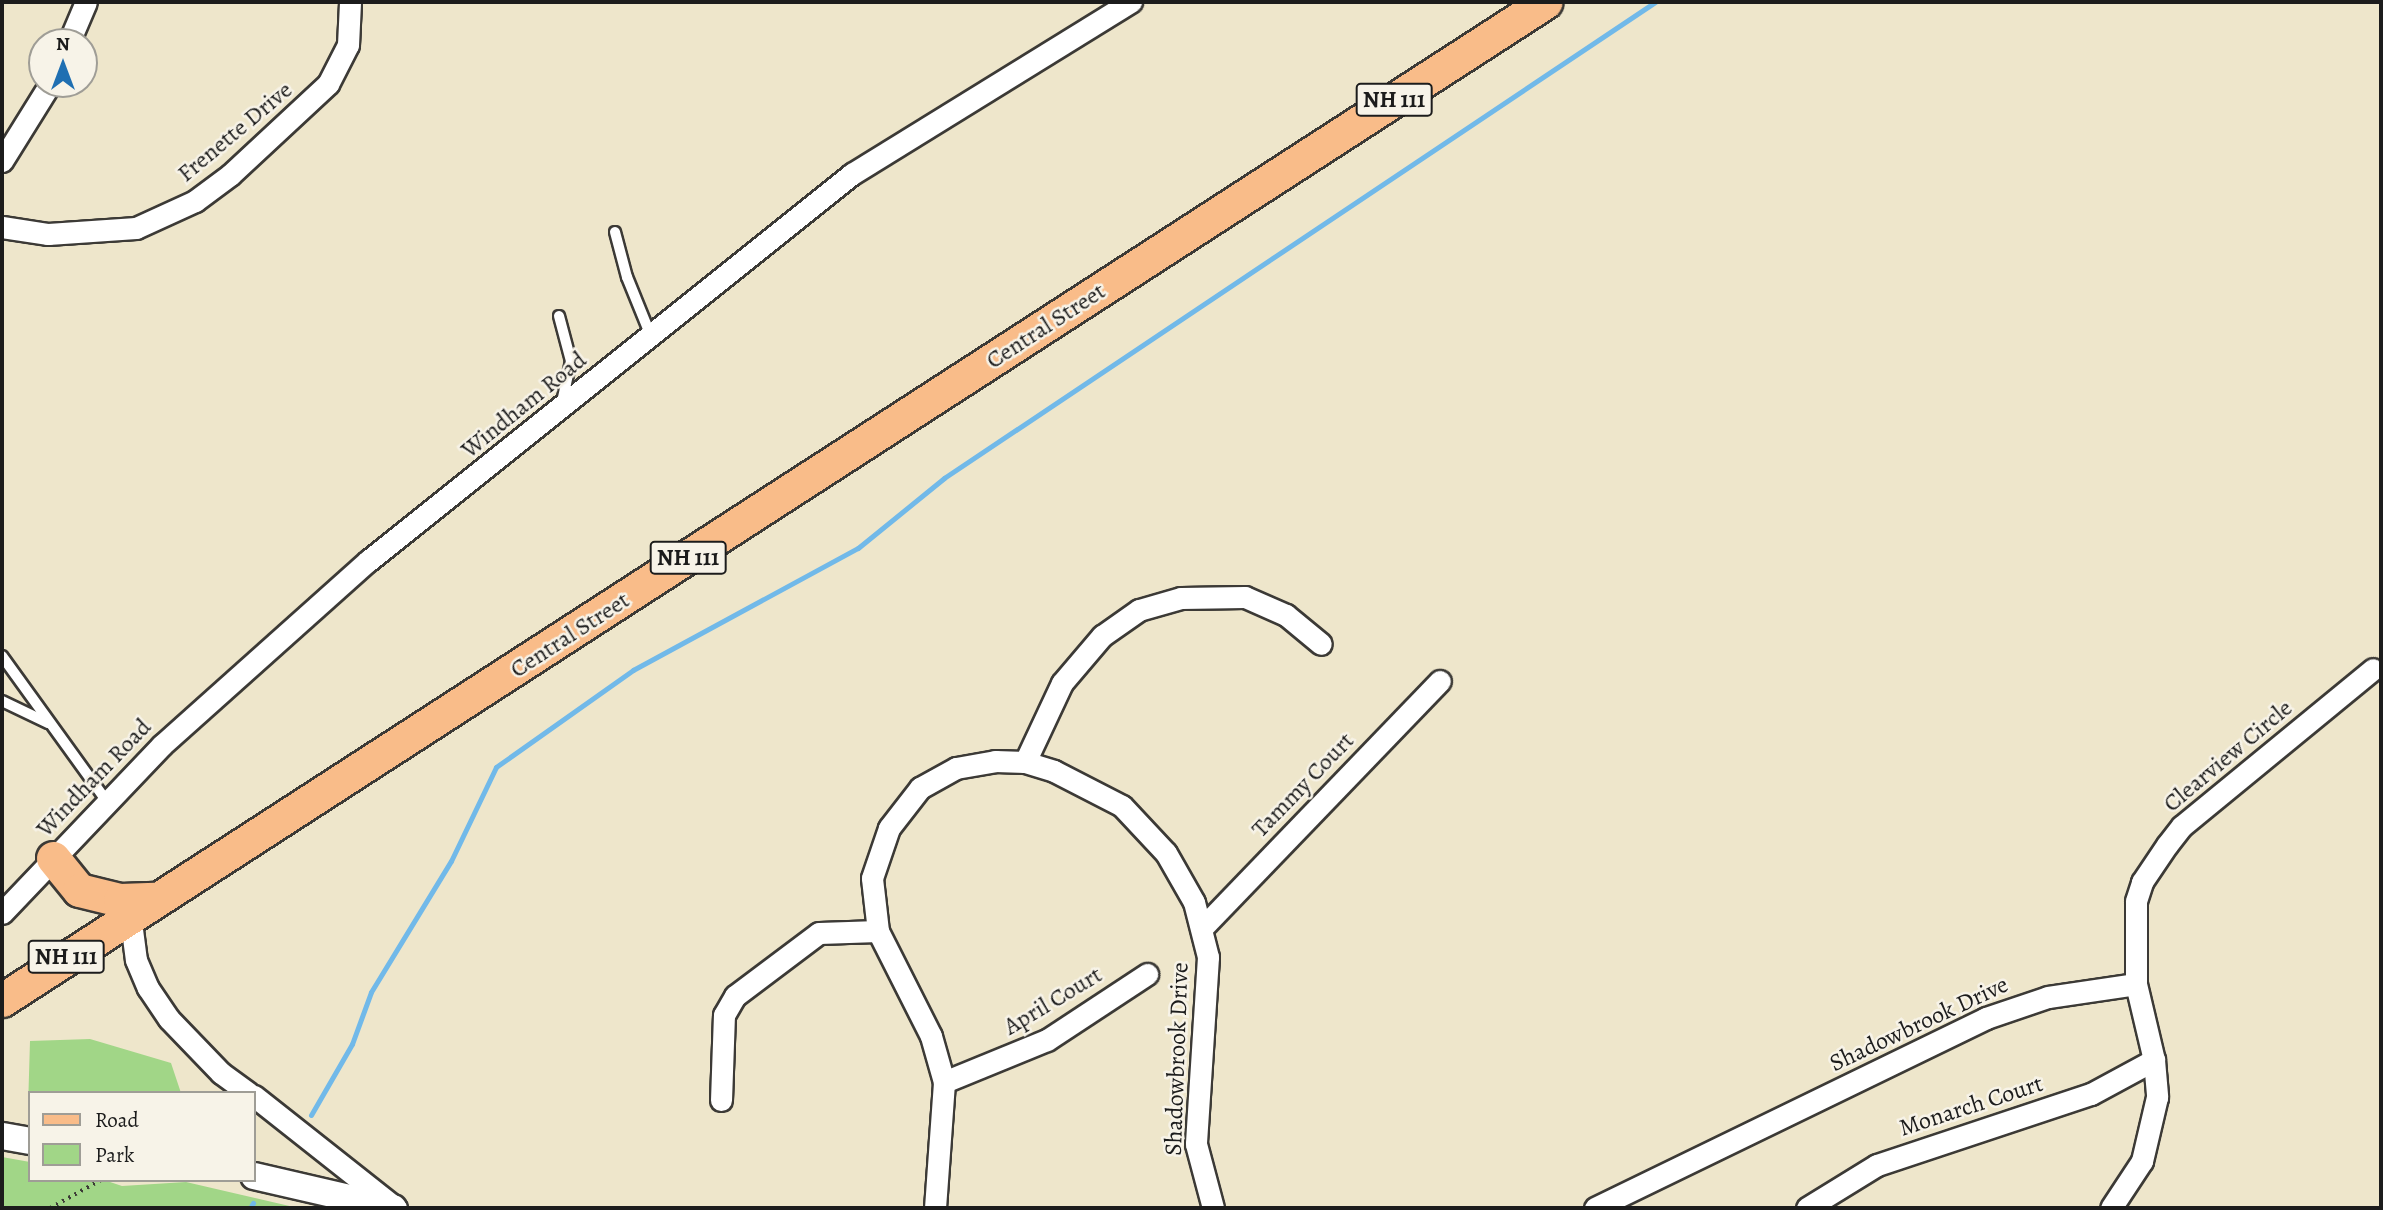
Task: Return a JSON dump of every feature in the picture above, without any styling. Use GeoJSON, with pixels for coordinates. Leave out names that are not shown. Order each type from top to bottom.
{"type":"FeatureCollection","features":[{"type":"Feature","properties":{"kind":"main road","name":"Central Street"},"geometry":{"type":"LineString","coordinates":[[2,1000],[143,906],[464,704],[1545,2]]}},
{"type":"Feature","properties":{"kind":"main road"},"geometry":{"type":"LineString","coordinates":[[53,858],[79,890],[143,906]]}},
{"type":"Feature","properties":{"kind":"street"},"geometry":{"type":"LineString","coordinates":[[75,28],[86,2]]}},
{"type":"Feature","properties":{"kind":"street","name":"Frenette Drive"},"geometry":{"type":"LineString","coordinates":[[2,227],[48,234],[135,228],[195,201],[230,175],[328,85],[348,45],[350,2]]}},
{"type":"Feature","properties":{"kind":"street","name":"Windham Road"},"geometry":{"type":"LineString","coordinates":[[2,913],[106,800],[317,604],[852,174],[1131,2]]}},
{"type":"Feature","properties":{"kind":"street"},"geometry":{"type":"LineString","coordinates":[[2,161],[41,98]]}},
{"type":"Feature","properties":{"kind":"street"},"geometry":{"type":"LineString","coordinates":[[1025,762],[1062,683],[1102,636],[1139,610],[1192,596],[1245,597],[1286,615],[1321,644]]}},
{"type":"Feature","properties":{"kind":"street","name":"Clearview Circle"},"geometry":{"type":"LineString","coordinates":[[2136,984],[2136,901],[2143,883],[2167,845],[2182,826],[2373,669]]}},
{"type":"Feature","properties":{"kind":"street","name":"Tammy Court"},"geometry":{"type":"LineString","coordinates":[[1203,926],[1440,681]]}},
{"type":"Feature","properties":{"kind":"street","name":"Shadowbrook Drive"},"geometry":{"type":"LineString","coordinates":[[935,1208],[944,1082],[931,1036],[878,931],[871,895],[876,861],[888,828],[908,800],[956,768],[995,761],[1025,762],[1101,793],[1145,826],[1172,863],[1203,926],[1208,985],[1196,1144],[1213,1208]]}},
{"type":"Feature","properties":{"kind":"street"},"geometry":{"type":"LineString","coordinates":[[143,906],[136,960],[148,988],[169,1019],[212,1064],[244,1091]]}},
{"type":"Feature","properties":{"kind":"street"},"geometry":{"type":"LineString","coordinates":[[721,1100],[724,1015],[734,996],[819,933],[878,931]]}},
{"type":"Feature","properties":{"kind":"street","name":"April Court"},"geometry":{"type":"LineString","coordinates":[[944,1082],[1047,1040],[1147,974]]}},
{"type":"Feature","properties":{"kind":"street"},"geometry":{"type":"LineString","coordinates":[[2111,1208],[2130,1182],[2149,1142],[2157,1097],[2154,1060],[2136,984]]}},
{"type":"Feature","properties":{"kind":"street","name":"Shadowbrook Drive"},"geometry":{"type":"LineString","coordinates":[[1595,1208],[1986,1018],[2049,997],[2136,984]]}},
{"type":"Feature","properties":{"kind":"street","name":"Monarch Court"},"geometry":{"type":"LineString","coordinates":[[1807,1208],[1877,1165],[2091,1094],[2154,1060]]}},
{"type":"Feature","properties":{"kind":"street"},"geometry":{"type":"LineString","coordinates":[[256,1101],[394,1208]]}},
{"type":"Feature","properties":{"kind":"street"},"geometry":{"type":"LineString","coordinates":[[2,1136],[28,1141]]}},
{"type":"Feature","properties":{"kind":"street"},"geometry":{"type":"LineString","coordinates":[[256,1176],[394,1208]]}},
{"type":"Feature","properties":{"kind":"lane"},"geometry":{"type":"LineString","coordinates":[[615,232],[627,277],[651,337]]}},
{"type":"Feature","properties":{"kind":"lane"},"geometry":{"type":"LineString","coordinates":[[559,316],[571,361],[560,411]]}},
{"type":"Feature","properties":{"kind":"lane"},"geometry":{"type":"LineString","coordinates":[[2,656],[106,800]]}},
{"type":"Feature","properties":{"kind":"lane"},"geometry":{"type":"LineString","coordinates":[[2,701],[51,724]]}},
{"type":"Feature","properties":{"kind":"path"},"geometry":{"type":"LineString","coordinates":[[50,1208],[98,1182]]}},
{"type":"Feature","properties":{"kind":"green space"},"geometry":{"type":"Polygon","coordinates":[[[90,1039],[171,1063],[180,1091],[29,1091],[30,1041],[90,1039]]]}},
{"type":"Feature","properties":{"kind":"green space"},"geometry":{"type":"Polygon","coordinates":[[[2,1157],[28,1162],[28,1182],[110,1182],[122,1186],[186,1182],[298,1208],[2,1208],[2,1157]]]}},
{"type":"Feature","properties":{"kind":"waterway"},"geometry":{"type":"LineString","coordinates":[[311,1115],[352,1044],[371,992],[451,861],[496,767],[633,670],[858,548],[944,478],[1655,2]]}},
{"type":"Feature","properties":{"kind":"waterway"},"geometry":{"type":"LineString","coordinates":[[250,1208],[253,1203]]}}]}
